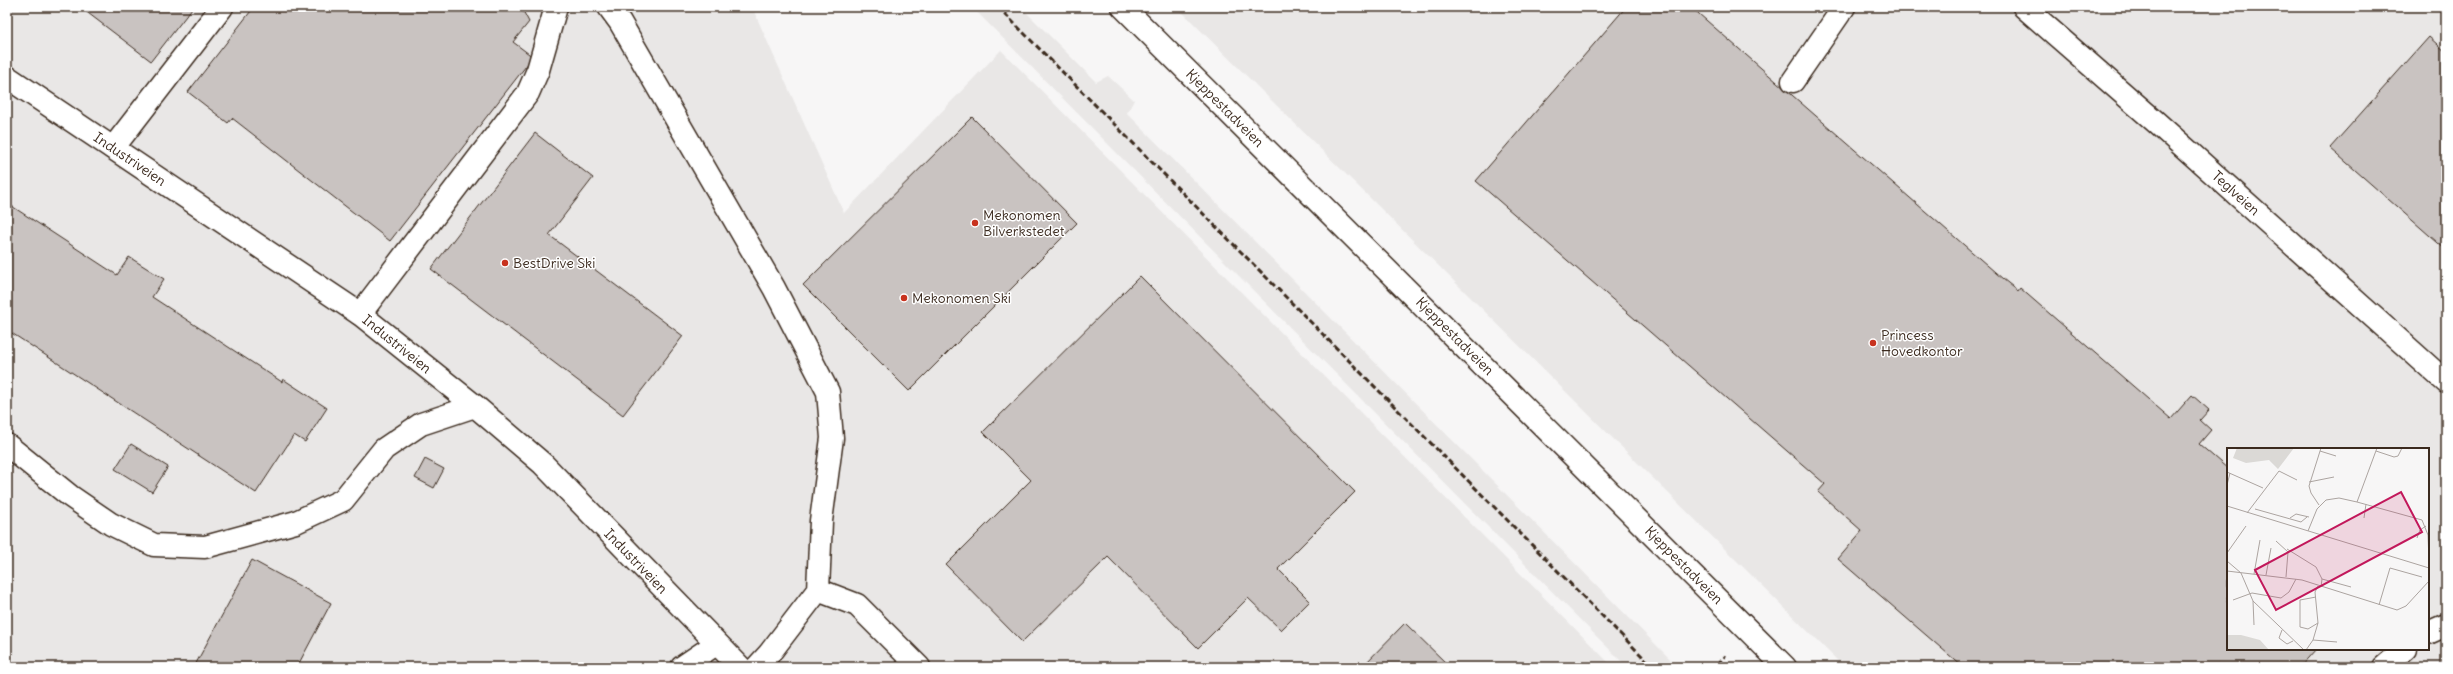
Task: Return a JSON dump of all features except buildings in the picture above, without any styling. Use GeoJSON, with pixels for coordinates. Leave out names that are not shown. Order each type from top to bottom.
{"type":"FeatureCollection","features":[{"type":"Feature","properties":{"kind":"street"},"geometry":{"type":"LineString","coordinates":[[113,148],[222,7]]}},
{"type":"Feature","properties":{"kind":"street"},"geometry":{"type":"LineString","coordinates":[[360,314],[528,93],[538,70],[556,7]]}},
{"type":"Feature","properties":{"kind":"street"},"geometry":{"type":"LineString","coordinates":[[609,7],[620,22],[774,288],[828,392],[832,438],[821,521],[818,590],[757,667]]}},
{"type":"Feature","properties":{"kind":"street","name":"Kjeppestadveien"},"geometry":{"type":"LineString","coordinates":[[1122,7],[1785,667]]}},
{"type":"Feature","properties":{"kind":"street"},"geometry":{"type":"LineString","coordinates":[[1793,81],[1844,7]]}},
{"type":"Feature","properties":{"kind":"street","name":"Teglveien"},"geometry":{"type":"LineString","coordinates":[[2024,7],[2169,133],[2446,382]]}},
{"type":"Feature","properties":{"kind":"street","name":"Industriveien"},"geometry":{"type":"LineString","coordinates":[[7,77],[360,314],[475,406],[543,464],[716,644],[740,667]]}},
{"type":"Feature","properties":{"kind":"street"},"geometry":{"type":"LineString","coordinates":[[7,446],[70,496],[111,524],[154,545],[205,547],[296,522],[343,500],[384,449],[421,424],[475,406]]}},
{"type":"Feature","properties":{"kind":"street"},"geometry":{"type":"LineString","coordinates":[[818,590],[857,605],[919,667]]}},
{"type":"Feature","properties":{"kind":"street"},"geometry":{"type":"LineString","coordinates":[[2429,633],[2446,625]]}},
{"type":"Feature","properties":{"kind":"street"},"geometry":{"type":"LineString","coordinates":[[682,667],[716,644]]}},
{"type":"Feature","properties":{"kind":"street"},"geometry":{"type":"LineString","coordinates":[[2384,667],[2404,650]]}},
{"type":"Feature","properties":{"kind":"shaded area"},"geometry":{"type":"Polygon","coordinates":[[[7,7],[752,7],[844,213],[1001,50],[1613,667],[7,667],[7,7]]]}},
{"type":"Feature","properties":{"kind":"shaded area"},"geometry":{"type":"Polygon","coordinates":[[[972,7],[1021,7],[1096,82],[1108,76],[1134,100],[1127,113],[1675,664],[1686,667],[1627,667],[972,7]]]}},
{"type":"Feature","properties":{"kind":"shaded area"},"geometry":{"type":"Polygon","coordinates":[[[1177,7],[2446,7],[2446,667],[1844,667],[1177,7]]]}},
{"type":"Feature","properties":{"kind":"railway"},"geometry":{"type":"LineString","coordinates":[[998,7],[1653,667]]}},
{"type":"Feature","properties":{"kind":"place","name":"Mekonomen Bilverkstedet"},"geometry":{"type":"Point","coordinates":[975,223]}},
{"type":"Feature","properties":{"kind":"place","name":"BestDrive Ski"},"geometry":{"type":"Point","coordinates":[505,263]}},
{"type":"Feature","properties":{"kind":"place","name":"Mekonomen Ski"},"geometry":{"type":"Point","coordinates":[904,298]}},
{"type":"Feature","properties":{"kind":"place","name":"Princess Hovedkontor"},"geometry":{"type":"Point","coordinates":[1873,343]}}]}
